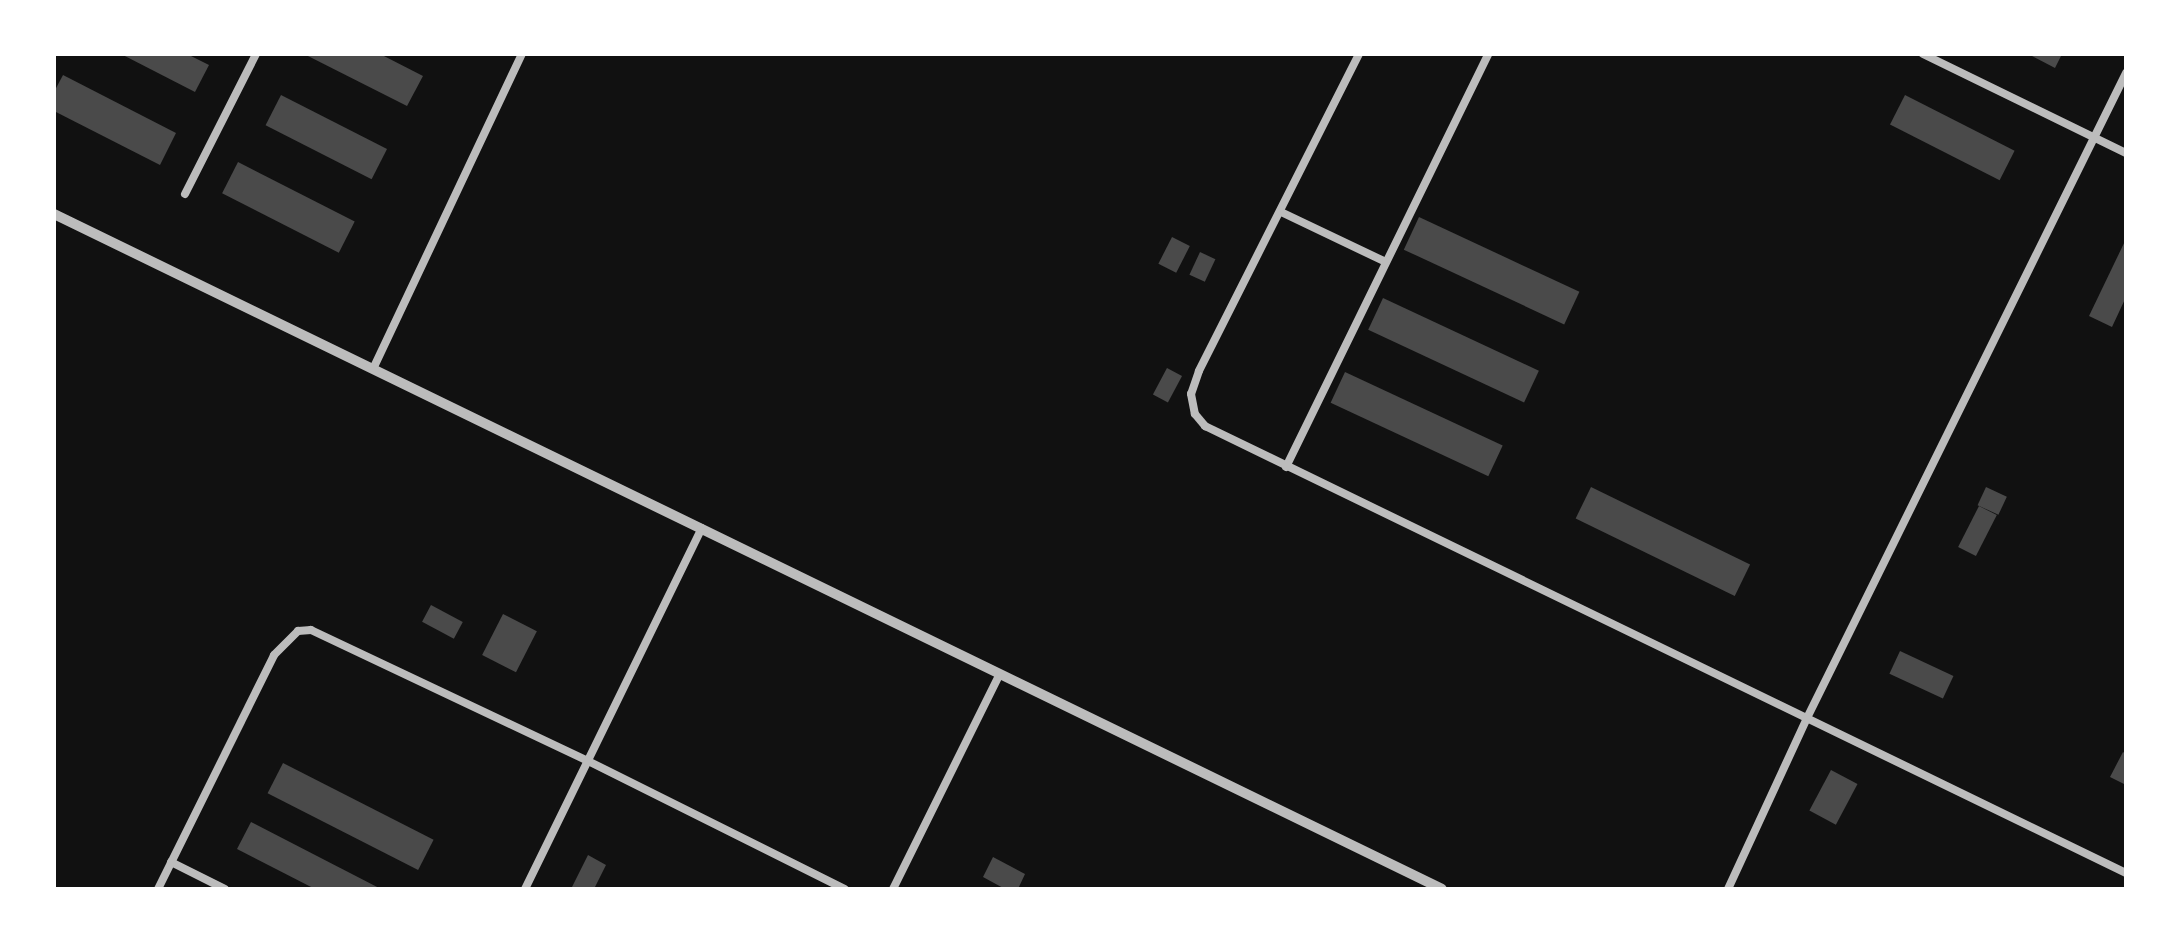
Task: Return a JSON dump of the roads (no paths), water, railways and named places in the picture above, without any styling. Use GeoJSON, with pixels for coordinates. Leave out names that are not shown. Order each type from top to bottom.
{"type":"FeatureCollection","features":[{"type":"Feature","properties":{"kind":"street"},"geometry":{"type":"LineString","coordinates":[[185,194],[256,54]]}},
{"type":"Feature","properties":{"kind":"street"},"geometry":{"type":"LineString","coordinates":[[373,369],[522,54]]}},
{"type":"Feature","properties":{"kind":"street"},"geometry":{"type":"LineString","coordinates":[[1359,54],[1199,371],[1191,394],[1195,414],[1205,426],[2126,873]]}},
{"type":"Feature","properties":{"kind":"street"},"geometry":{"type":"LineString","coordinates":[[1286,467],[1488,54]]}},
{"type":"Feature","properties":{"kind":"street"},"geometry":{"type":"LineString","coordinates":[[1923,54],[2126,153]]}},
{"type":"Feature","properties":{"kind":"street"},"geometry":{"type":"LineString","coordinates":[[1728,889],[1807,718],[2126,73]]}},
{"type":"Feature","properties":{"kind":"street"},"geometry":{"type":"LineString","coordinates":[[1281,212],[1386,262]]}},
{"type":"Feature","properties":{"kind":"street"},"geometry":{"type":"LineString","coordinates":[[54,214],[1442,889]]}},
{"type":"Feature","properties":{"kind":"street"},"geometry":{"type":"LineString","coordinates":[[525,889],[702,528]]}},
{"type":"Feature","properties":{"kind":"street"},"geometry":{"type":"LineString","coordinates":[[158,889],[274,655],[285,640],[298,631],[311,630],[332,637],[588,761],[845,889]]}},
{"type":"Feature","properties":{"kind":"street"},"geometry":{"type":"LineString","coordinates":[[893,889],[999,675]]}},
{"type":"Feature","properties":{"kind":"street"},"geometry":{"type":"LineString","coordinates":[[171,862],[225,889]]}}]}
